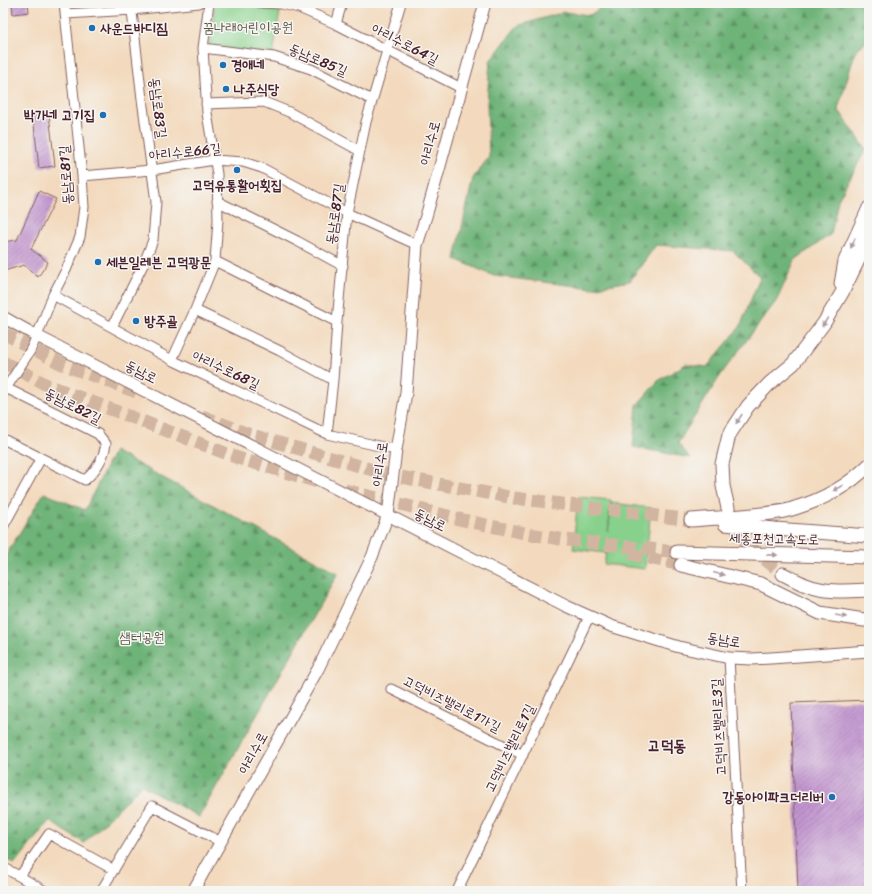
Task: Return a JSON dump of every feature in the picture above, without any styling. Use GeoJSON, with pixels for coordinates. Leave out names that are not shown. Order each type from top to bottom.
{"type":"FeatureCollection","features":[{"type":"Feature","properties":{"kind":"highway"},"geometry":{"type":"LineString","coordinates":[[837,301],[845,261],[869,208]]}},
{"type":"Feature","properties":{"kind":"highway"},"geometry":{"type":"LineString","coordinates":[[728,508],[723,486],[722,464],[729,435],[748,406],[770,383],[793,364],[824,323],[869,238]]}},
{"type":"Feature","properties":{"kind":"highway","name":"세종포천고속도로"},"geometry":{"type":"LineString","coordinates":[[869,465],[861,473],[824,497],[794,509],[742,517],[691,520],[775,529],[869,536]]}},
{"type":"Feature","properties":{"kind":"highway","name":"세종포천고속도로"},"geometry":{"type":"LineString","coordinates":[[677,552],[869,557]]}},
{"type":"Feature","properties":{"kind":"highway"},"geometry":{"type":"LineString","coordinates":[[681,565],[761,584],[820,612],[869,620]]}},
{"type":"Feature","properties":{"kind":"highway"},"geometry":{"type":"LineString","coordinates":[[783,574],[807,586],[824,590],[843,592],[869,590]]}},
{"type":"Feature","properties":{"kind":"main road","name":"아리수로"},"geometry":{"type":"LineString","coordinates":[[192,891],[318,669],[372,557],[388,515],[396,450],[406,393],[417,245],[485,3]]}},
{"type":"Feature","properties":{"kind":"main road","name":"동남로"},"geometry":{"type":"LineString","coordinates":[[3,317],[37,336],[388,515],[589,617],[611,626],[679,647],[729,658],[752,659],[869,651]]}},
{"type":"Feature","properties":{"kind":"street","name":"동남로81길"},"geometry":{"type":"LineString","coordinates":[[37,336],[53,295],[66,270],[80,237],[84,207],[64,3]]}},
{"type":"Feature","properties":{"kind":"street"},"geometry":{"type":"LineString","coordinates":[[66,14],[131,7],[168,7],[199,3]]}},
{"type":"Feature","properties":{"kind":"street"},"geometry":{"type":"LineString","coordinates":[[172,360],[215,261],[218,220],[217,174],[206,104],[203,48],[209,3]]}},
{"type":"Feature","properties":{"kind":"street","name":"아리수로64길"},"geometry":{"type":"LineString","coordinates":[[260,3],[282,3],[299,8],[336,24],[386,51],[461,88]]}},
{"type":"Feature","properties":{"kind":"street"},"geometry":{"type":"LineString","coordinates":[[336,24],[342,3]]}},
{"type":"Feature","properties":{"kind":"street","name":"동남로87길"},"geometry":{"type":"LineString","coordinates":[[327,434],[347,213],[366,122],[400,3]]}},
{"type":"Feature","properties":{"kind":"street","name":"동남로83길"},"geometry":{"type":"LineString","coordinates":[[112,327],[144,264],[153,240],[156,202],[131,7]]}},
{"type":"Feature","properties":{"kind":"street","name":"동남로85길"},"geometry":{"type":"LineString","coordinates":[[203,48],[274,57],[311,69],[372,100]]}},
{"type":"Feature","properties":{"kind":"street"},"geometry":{"type":"LineString","coordinates":[[206,104],[264,102],[289,112],[360,151]]}},
{"type":"Feature","properties":{"kind":"street","name":"아리수로66길"},"geometry":{"type":"LineString","coordinates":[[82,176],[152,170],[214,160],[243,162],[262,168],[347,213],[417,245]]}},
{"type":"Feature","properties":{"kind":"street"},"geometry":{"type":"LineString","coordinates":[[217,201],[343,266]]}},
{"type":"Feature","properties":{"kind":"street"},"geometry":{"type":"LineString","coordinates":[[215,261],[337,322]]}},
{"type":"Feature","properties":{"kind":"street","name":"아리수로68길"},"geometry":{"type":"LineString","coordinates":[[53,295],[172,360],[327,434],[396,450]]}},
{"type":"Feature","properties":{"kind":"street"},"geometry":{"type":"LineString","coordinates":[[195,310],[280,351],[333,380]]}},
{"type":"Feature","properties":{"kind":"street","name":"동남로82길"},"geometry":{"type":"LineString","coordinates":[[3,440],[85,480],[91,475],[104,453],[106,444],[98,434],[4,390],[30,351],[37,336]]}},
{"type":"Feature","properties":{"kind":"street"},"geometry":{"type":"LineString","coordinates":[[3,527],[41,458]]}},
{"type":"Feature","properties":{"kind":"street","name":"고덕비즈밸리로1길"},"geometry":{"type":"LineString","coordinates":[[457,891],[589,617]]}},
{"type":"Feature","properties":{"kind":"street","name":"고덕비즈밸리로3길"},"geometry":{"type":"LineString","coordinates":[[729,658],[742,891]]}},
{"type":"Feature","properties":{"kind":"street","name":"고덕비즈밸리로1가길"},"geometry":{"type":"LineString","coordinates":[[391,688],[523,755]]}},
{"type":"Feature","properties":{"kind":"street"},"geometry":{"type":"LineString","coordinates":[[100,891],[152,806],[220,842]]}},
{"type":"Feature","properties":{"kind":"street"},"geometry":{"type":"LineString","coordinates":[[20,876],[49,834],[114,870]]}},
{"type":"Feature","properties":{"kind":"street"},"geometry":{"type":"LineString","coordinates":[[3,867],[45,891]]}},
{"type":"Feature","properties":{"kind":"green space","name":"꿈나래어린이공원"},"geometry":{"type":"Polygon","coordinates":[[[215,3],[281,5],[273,55],[209,47],[215,3]]]}},
{"type":"Feature","properties":{"kind":"green space"},"geometry":{"type":"Polygon","coordinates":[[[608,3],[869,3],[869,40],[856,50],[838,109],[866,149],[838,200],[831,234],[795,260],[777,300],[722,373],[678,443],[690,458],[633,447],[637,405],[658,381],[686,364],[707,367],[740,327],[760,277],[733,251],[656,245],[630,281],[592,288],[494,276],[455,259],[473,178],[489,157],[487,103],[490,61],[517,26],[564,12],[590,15],[608,3]]]}},
{"type":"Feature","properties":{"kind":"green space","name":"샘터공원"},"geometry":{"type":"Polygon","coordinates":[[[114,451],[338,573],[199,817],[142,785],[84,843],[49,821],[15,864],[3,858],[3,560],[44,493],[85,510],[114,451]]]}},
{"type":"Feature","properties":{"kind":"green space"},"geometry":{"type":"Polygon","coordinates":[[[578,497],[611,500],[608,532],[612,503],[651,508],[645,569],[604,564],[606,553],[573,549],[578,497]]]}},
{"type":"Feature","properties":{"kind":"building"},"geometry":{"type":"Polygon","coordinates":[[[12,3],[28,3],[29,12],[13,14],[12,3]]]}},
{"type":"Feature","properties":{"kind":"building"},"geometry":{"type":"Polygon","coordinates":[[[49,114],[55,166],[39,168],[33,116],[49,114]]]}},
{"type":"Feature","properties":{"kind":"building"},"geometry":{"type":"Polygon","coordinates":[[[39,191],[56,199],[31,249],[48,262],[38,277],[24,265],[4,271],[3,242],[17,240],[39,191]]]}},
{"type":"Feature","properties":{"kind":"building","name":"강동아이파크더리버"},"geometry":{"type":"Polygon","coordinates":[[[869,700],[869,891],[798,891],[791,703],[869,700]]]}},
{"type":"Feature","properties":{"kind":"tunnel"},"geometry":{"type":"LineString","coordinates":[[3,333],[62,364],[142,394]]}},
{"type":"Feature","properties":{"kind":"tunnel"},"geometry":{"type":"LineString","coordinates":[[3,362],[45,384],[238,458],[318,482]]}},
{"type":"Feature","properties":{"kind":"tunnel"},"geometry":{"type":"LineString","coordinates":[[202,416],[248,434],[390,475],[514,498],[691,520]]}},
{"type":"Feature","properties":{"kind":"tunnel"},"geometry":{"type":"LineString","coordinates":[[345,490],[463,520],[524,533],[566,540],[677,552]]}},
{"type":"Feature","properties":{"kind":"tunnel"},"geometry":{"type":"LineString","coordinates":[[731,515],[740,536],[756,552],[783,574]]}},
{"type":"Feature","properties":{"kind":"tunnel"},"geometry":{"type":"LineString","coordinates":[[630,554],[681,565]]}},
{"type":"Feature","properties":{"kind":"place","name":"사운드바디짐"},"geometry":{"type":"Point","coordinates":[92,28]}},
{"type":"Feature","properties":{"kind":"place","name":"경애네"},"geometry":{"type":"Point","coordinates":[223,65]}},
{"type":"Feature","properties":{"kind":"place","name":"나주식당"},"geometry":{"type":"Point","coordinates":[226,89]}},
{"type":"Feature","properties":{"kind":"place","name":"박가네 고기집"},"geometry":{"type":"Point","coordinates":[103,115]}},
{"type":"Feature","properties":{"kind":"place","name":"고덕유통활어횟집"},"geometry":{"type":"Point","coordinates":[237,170]}},
{"type":"Feature","properties":{"kind":"place","name":"세븐일레븐 고덕광문"},"geometry":{"type":"Point","coordinates":[98,262]}},
{"type":"Feature","properties":{"kind":"place","name":"방주골"},"geometry":{"type":"Point","coordinates":[136,321]}},
{"type":"Feature","properties":{"kind":"place","name":"강동아이파크더리버"},"geometry":{"type":"Point","coordinates":[832,797]}},
{"type":"Feature","properties":{"kind":"district","name":"고덕동"},"geometry":{"type":"Point","coordinates":[667,745]}}]}
